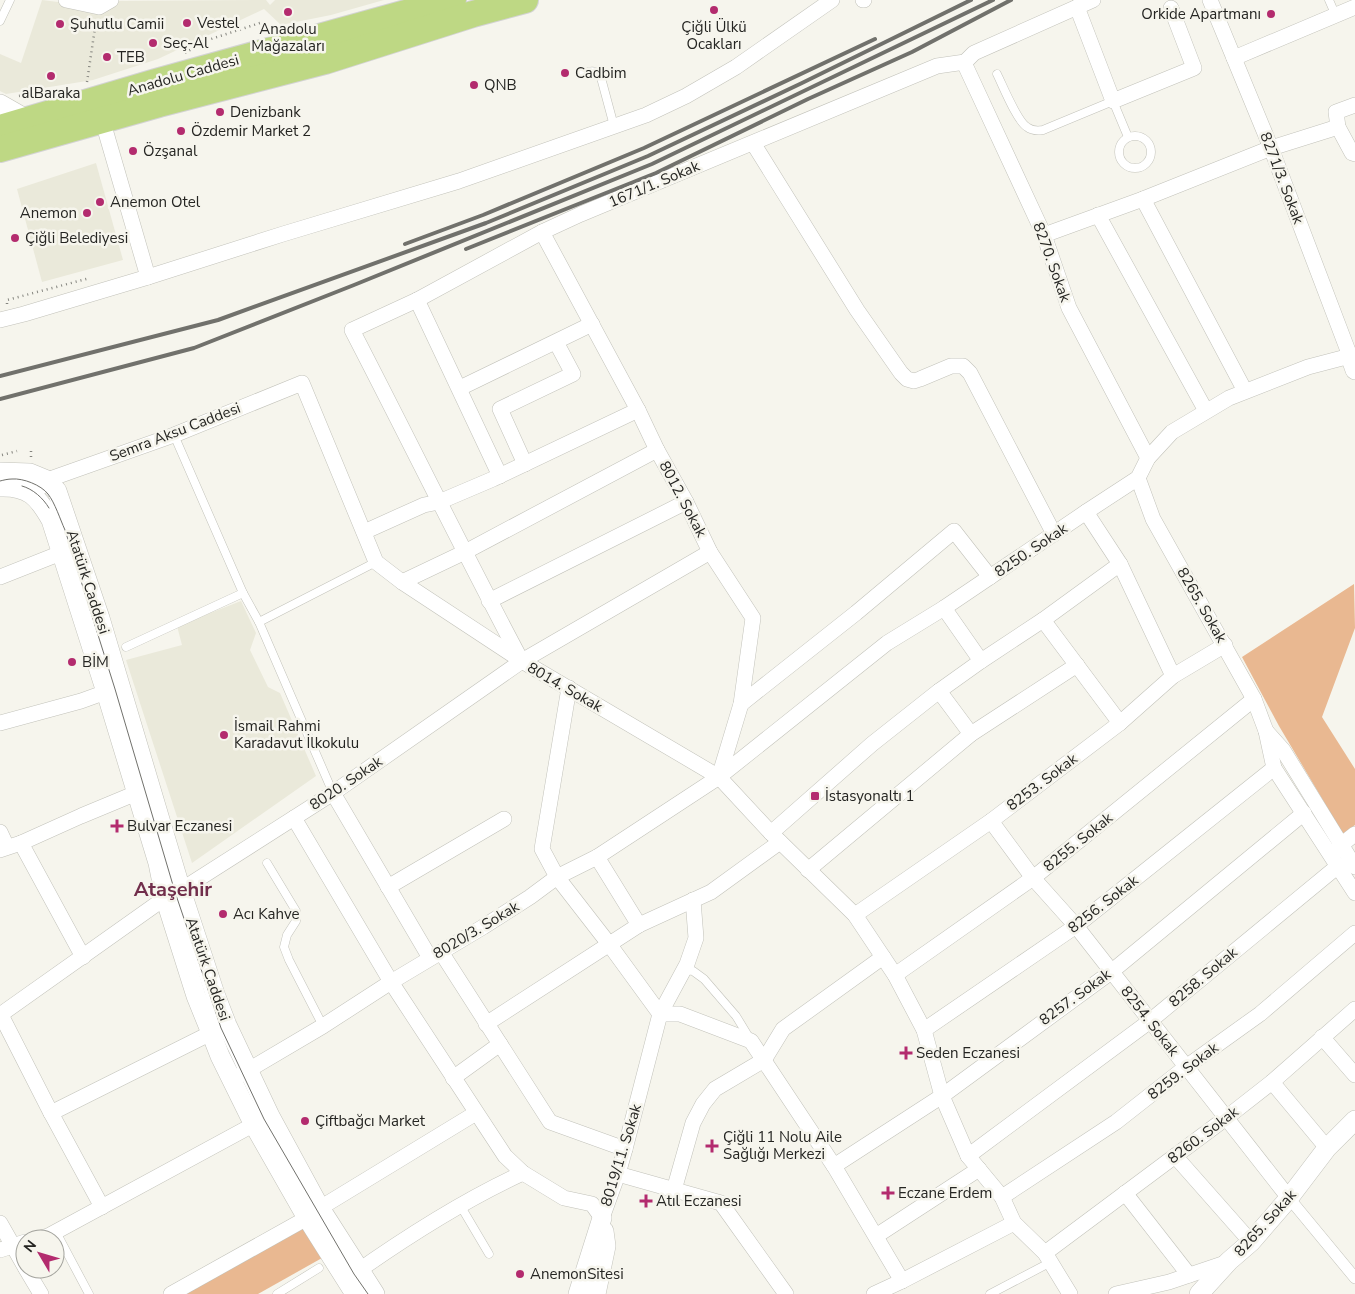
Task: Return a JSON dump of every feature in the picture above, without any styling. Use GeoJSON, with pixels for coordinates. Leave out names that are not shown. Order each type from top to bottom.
{"type":"FeatureCollection","features":[{"type":"Feature","properties":{"kind":"highway","name":"Anadolu Caddesi"},"geometry":{"type":"LineString","coordinates":[[93,111],[425,4],[459,6],[525,0]]}},
{"type":"Feature","properties":{"kind":"highway","name":"Anadolu Caddesi"},"geometry":{"type":"LineString","coordinates":[[0,126],[93,111],[159,104],[325,61],[459,6]]}},
{"type":"Feature","properties":{"kind":"highway"},"geometry":{"type":"LineString","coordinates":[[0,149],[93,111]]}},
{"type":"Feature","properties":{"kind":"street"},"geometry":{"type":"LineString","coordinates":[[66,0],[105,4]]}},
{"type":"Feature","properties":{"kind":"street"},"geometry":{"type":"LineString","coordinates":[[3,314],[24,314],[459,181],[646,115],[686,96],[736,68],[832,0]]}},
{"type":"Feature","properties":{"kind":"street"},"geometry":{"type":"LineString","coordinates":[[965,62],[974,53],[1092,0]]}},
{"type":"Feature","properties":{"kind":"street","name":"8271/3. Sokak"},"geometry":{"type":"LineString","coordinates":[[1210,0],[1271,148],[1354,361]]}},
{"type":"Feature","properties":{"kind":"street"},"geometry":{"type":"LineString","coordinates":[[1077,7],[1113,101],[1194,68],[1171,8]]}},
{"type":"Feature","properties":{"kind":"street"},"geometry":{"type":"LineString","coordinates":[[1234,58],[1355,7]]}},
{"type":"Feature","properties":{"kind":"street","name":"1671/1. Sokak"},"geometry":{"type":"LineString","coordinates":[[352,330],[417,300],[542,232],[581,214],[937,66],[965,62]]}},
{"type":"Feature","properties":{"kind":"street","name":"8270. Sokak"},"geometry":{"type":"LineString","coordinates":[[965,62],[1044,235],[1069,308],[1148,458]]}},
{"type":"Feature","properties":{"kind":"street"},"geometry":{"type":"LineString","coordinates":[[0,104],[28,120]]}},
{"type":"Feature","properties":{"kind":"street"},"geometry":{"type":"LineString","coordinates":[[1355,104],[1336,112],[1338,128],[1352,153],[1355,154]]}},
{"type":"Feature","properties":{"kind":"street"},"geometry":{"type":"LineString","coordinates":[[93,111],[148,277]]}},
{"type":"Feature","properties":{"kind":"street"},"geometry":{"type":"LineString","coordinates":[[1044,235],[1144,199],[1271,148],[1338,128]]}},
{"type":"Feature","properties":{"kind":"street"},"geometry":{"type":"LineString","coordinates":[[753,143],[857,310],[901,373],[907,379],[914,381],[951,366],[963,366],[970,372],[1054,534]]}},
{"type":"Feature","properties":{"kind":"street"},"geometry":{"type":"LineString","coordinates":[[1144,199],[1245,392]]}},
{"type":"Feature","properties":{"kind":"street"},"geometry":{"type":"LineString","coordinates":[[1098,215],[1206,411]]}},
{"type":"Feature","properties":{"kind":"street","name":"8012. Sokak"},"geometry":{"type":"LineString","coordinates":[[542,232],[638,410],[710,552],[753,618],[741,704],[719,777]]}},
{"type":"Feature","properties":{"kind":"street"},"geometry":{"type":"LineString","coordinates":[[417,300],[500,476]]}},
{"type":"Feature","properties":{"kind":"street"},"geometry":{"type":"LineString","coordinates":[[460,388],[592,324]]}},
{"type":"Feature","properties":{"kind":"street","name":"8014. Sokak"},"geometry":{"type":"LineString","coordinates":[[352,330],[522,661],[719,777],[776,838],[855,915],[895,975],[924,1030],[942,1096],[968,1156],[1002,1197],[1014,1223]]}},
{"type":"Feature","properties":{"kind":"street"},"geometry":{"type":"LineString","coordinates":[[526,464],[500,409],[573,374],[556,342]]}},
{"type":"Feature","properties":{"kind":"street"},"geometry":{"type":"LineString","coordinates":[[1138,478],[1148,458],[1172,432],[1229,398],[1308,367],[1354,361]]}},
{"type":"Feature","properties":{"kind":"street","name":"Semra Aksu Caddesi"},"geometry":{"type":"LineString","coordinates":[[33,495],[47,480],[174,435],[302,382],[364,532]]}},
{"type":"Feature","properties":{"kind":"street"},"geometry":{"type":"LineString","coordinates":[[522,661],[402,582],[376,562],[364,532],[424,504],[439,502],[500,476],[638,410]]}},
{"type":"Feature","properties":{"kind":"street"},"geometry":{"type":"LineString","coordinates":[[402,582],[465,552],[657,450]]}},
{"type":"Feature","properties":{"kind":"street"},"geometry":{"type":"LineString","coordinates":[[1,463],[47,480]]}},
{"type":"Feature","properties":{"kind":"street","name":"8250. Sokak"},"geometry":{"type":"LineString","coordinates":[[719,777],[887,643],[944,608],[1138,478]]}},
{"type":"Feature","properties":{"kind":"street","name":"8265. Sokak"},"geometry":{"type":"LineString","coordinates":[[1138,478],[1153,518],[1254,699],[1266,731],[1274,768],[1304,813],[1336,855],[1355,867]]}},
{"type":"Feature","properties":{"kind":"street","name":"Atatürk Caddesi"},"geometry":{"type":"LineString","coordinates":[[47,480],[57,491],[69,550],[143,790],[158,863],[173,894],[196,996],[248,1071],[262,1120]]}},
{"type":"Feature","properties":{"kind":"street"},"geometry":{"type":"LineString","coordinates":[[0,487],[21,488],[33,495]]}},
{"type":"Feature","properties":{"kind":"street","name":"Atatürk Caddesi"},"geometry":{"type":"LineString","coordinates":[[33,495],[42,503],[69,550]]}},
{"type":"Feature","properties":{"kind":"street"},"geometry":{"type":"LineString","coordinates":[[489,600],[686,502]]}},
{"type":"Feature","properties":{"kind":"street"},"geometry":{"type":"LineString","coordinates":[[1086,512],[1120,564],[1173,676]]}},
{"type":"Feature","properties":{"kind":"street"},"geometry":{"type":"LineString","coordinates":[[741,704],[856,613],[954,531],[990,577]]}},
{"type":"Feature","properties":{"kind":"street"},"geometry":{"type":"LineString","coordinates":[[0,577],[69,550]]}},
{"type":"Feature","properties":{"kind":"street","name":"8020. Sokak"},"geometry":{"type":"LineString","coordinates":[[1,1015],[173,894],[333,793],[522,661],[710,552]]}},
{"type":"Feature","properties":{"kind":"street"},"geometry":{"type":"LineString","coordinates":[[486,1024],[639,925],[711,892],[776,838],[872,744],[939,691],[1043,620],[1120,564]]}},
{"type":"Feature","properties":{"kind":"street"},"geometry":{"type":"LineString","coordinates":[[944,608],[981,661]]}},
{"type":"Feature","properties":{"kind":"street"},"geometry":{"type":"LineString","coordinates":[[1043,620],[1120,723]]}},
{"type":"Feature","properties":{"kind":"street","name":"8253. Sokak"},"geometry":{"type":"LineString","coordinates":[[855,915],[991,821],[1120,723],[1173,676],[1225,645]]}},
{"type":"Feature","properties":{"kind":"street"},"geometry":{"type":"LineString","coordinates":[[808,870],[971,734],[1077,665]]}},
{"type":"Feature","properties":{"kind":"street"},"geometry":{"type":"LineString","coordinates":[[569,688],[542,849],[557,877],[660,1014],[680,1014],[751,1041],[834,1166],[902,1281]]}},
{"type":"Feature","properties":{"kind":"street"},"geometry":{"type":"LineString","coordinates":[[0,723],[81,701],[113,689]]}},
{"type":"Feature","properties":{"kind":"street"},"geometry":{"type":"LineString","coordinates":[[939,691],[971,734]]}},
{"type":"Feature","properties":{"kind":"street","name":"8255. Sokak"},"geometry":{"type":"LineString","coordinates":[[895,975],[1033,878],[1254,699]]}},
{"type":"Feature","properties":{"kind":"street","name":"8265. Sokak"},"geometry":{"type":"LineString","coordinates":[[1266,731],[1283,750],[1355,893]]}},
{"type":"Feature","properties":{"kind":"street","name":"8256. Sokak"},"geometry":{"type":"LineString","coordinates":[[924,1030],[1076,926],[1274,768]]}},
{"type":"Feature","properties":{"kind":"street","name":"8020/3. Sokak"},"geometry":{"type":"LineString","coordinates":[[231,1080],[323,1026],[530,897],[557,877],[597,857],[719,777]]}},
{"type":"Feature","properties":{"kind":"street"},"geometry":{"type":"LineString","coordinates":[[9,847],[143,790]]}},
{"type":"Feature","properties":{"kind":"street"},"geometry":{"type":"LineString","coordinates":[[333,793],[388,887],[500,1044],[550,1122],[625,1149]]}},
{"type":"Feature","properties":{"kind":"street","name":"8257. Sokak"},"geometry":{"type":"LineString","coordinates":[[834,1166],[942,1096],[1111,972],[1304,813]]}},
{"type":"Feature","properties":{"kind":"street"},"geometry":{"type":"LineString","coordinates":[[294,818],[391,982],[505,1156],[523,1173],[564,1198],[592,1204],[602,1218],[606,1246],[596,1294]]}},
{"type":"Feature","properties":{"kind":"street"},"geometry":{"type":"LineString","coordinates":[[388,887],[504,819]]}},
{"type":"Feature","properties":{"kind":"street","name":"8254. Sokak"},"geometry":{"type":"LineString","coordinates":[[991,821],[1033,878],[1076,926],[1289,1198]]}},
{"type":"Feature","properties":{"kind":"street"},"geometry":{"type":"LineString","coordinates":[[0,832],[82,957]]}},
{"type":"Feature","properties":{"kind":"street","name":"8258. Sokak"},"geometry":{"type":"LineString","coordinates":[[968,1156],[1150,1021],[1336,855],[1355,834]]}},
{"type":"Feature","properties":{"kind":"street"},"geometry":{"type":"LineString","coordinates":[[597,857],[639,925]]}},
{"type":"Feature","properties":{"kind":"street","name":"8019/11. Sokak"},"geometry":{"type":"LineString","coordinates":[[578,1294],[618,1174],[660,1014],[684,970],[696,938],[693,900]]}},
{"type":"Feature","properties":{"kind":"street","name":"8259. Sokak"},"geometry":{"type":"LineString","coordinates":[[1002,1197],[1116,1122],[1186,1067],[1260,1014],[1355,933]]}},
{"type":"Feature","properties":{"kind":"street"},"geometry":{"type":"LineString","coordinates":[[674,1190],[693,1123],[703,1104],[715,1089],[764,1060],[783,1029],[883,957]]}},
{"type":"Feature","properties":{"kind":"street","name":"8260. Sokak"},"geometry":{"type":"LineString","coordinates":[[1048,1258],[1125,1193],[1272,1082],[1355,1009]]}},
{"type":"Feature","properties":{"kind":"street"},"geometry":{"type":"LineString","coordinates":[[1,1015],[102,1207]]}},
{"type":"Feature","properties":{"kind":"street"},"geometry":{"type":"LineString","coordinates":[[51,1113],[219,1029]]}},
{"type":"Feature","properties":{"kind":"street","name":"Atatürk Caddesi"},"geometry":{"type":"LineString","coordinates":[[219,1029],[231,1080],[262,1120],[353,1281],[374,1294]]}},
{"type":"Feature","properties":{"kind":"street"},"geometry":{"type":"LineString","coordinates":[[1322,1037],[1355,1075]]}},
{"type":"Feature","properties":{"kind":"street"},"geometry":{"type":"LineString","coordinates":[[453,1078],[500,1044]]}},
{"type":"Feature","properties":{"kind":"street"},"geometry":{"type":"LineString","coordinates":[[1272,1082],[1331,1143]]}},
{"type":"Feature","properties":{"kind":"street","name":"8265. Sokak"},"geometry":{"type":"LineString","coordinates":[[1116,1294],[1169,1282],[1229,1261],[1251,1242],[1289,1198],[1331,1143],[1355,1105]]}},
{"type":"Feature","properties":{"kind":"street"},"geometry":{"type":"LineString","coordinates":[[174,1293],[313,1213],[476,1113]]}},
{"type":"Feature","properties":{"kind":"street"},"geometry":{"type":"LineString","coordinates":[[62,1229],[262,1120]]}},
{"type":"Feature","properties":{"kind":"street","name":"8265. Sokak"},"geometry":{"type":"LineString","coordinates":[[1331,1143],[1355,1120]]}},
{"type":"Feature","properties":{"kind":"street"},"geometry":{"type":"LineString","coordinates":[[1175,1156],[1251,1242]]}},
{"type":"Feature","properties":{"kind":"street"},"geometry":{"type":"LineString","coordinates":[[876,1236],[978,1169]]}},
{"type":"Feature","properties":{"kind":"street"},"geometry":{"type":"LineString","coordinates":[[353,1281],[424,1226],[486,1190],[523,1173]]}},
{"type":"Feature","properties":{"kind":"street"},"geometry":{"type":"LineString","coordinates":[[618,1174],[721,1203],[786,1294]]}},
{"type":"Feature","properties":{"kind":"street"},"geometry":{"type":"LineString","coordinates":[[1125,1193],[1189,1275]]}},
{"type":"Feature","properties":{"kind":"street"},"geometry":{"type":"LineString","coordinates":[[1289,1198],[1355,1278]]}},
{"type":"Feature","properties":{"kind":"street"},"geometry":{"type":"LineString","coordinates":[[0,1223],[12,1246]]}},
{"type":"Feature","properties":{"kind":"street"},"geometry":{"type":"LineString","coordinates":[[874,1294],[1014,1223],[1048,1258],[1070,1294]]}},
{"type":"Feature","properties":{"kind":"street"},"geometry":{"type":"LineString","coordinates":[[1206,1292],[1229,1261]]}},
{"type":"Feature","properties":{"kind":"street"},"geometry":{"type":"LineString","coordinates":[[32,1279],[41,1294]]}},
{"type":"Feature","properties":{"kind":"lane"},"geometry":{"type":"LineString","coordinates":[[0,21],[10,0]]}},
{"type":"Feature","properties":{"kind":"lane"},"geometry":{"type":"LineString","coordinates":[[1328,0],[1336,16]]}},
{"type":"Feature","properties":{"kind":"lane"},"geometry":{"type":"LineString","coordinates":[[580,74],[592,70],[600,74],[614,126]]}},
{"type":"Feature","properties":{"kind":"lane"},"geometry":{"type":"LineString","coordinates":[[996,74],[1021,122],[1025,126],[1034,130],[1043,130],[1113,101],[1128,137]]}},
{"type":"Feature","properties":{"kind":"lane"},"geometry":{"type":"LineString","coordinates":[[1138,136],[1149,145],[1150,156],[1143,165],[1138,167],[1126,165],[1120,156],[1120,145],[1128,137],[1138,136]]}},
{"type":"Feature","properties":{"kind":"lane"},"geometry":{"type":"LineString","coordinates":[[174,435],[243,593],[259,622],[333,793]]}},
{"type":"Feature","properties":{"kind":"lane"},"geometry":{"type":"LineString","coordinates":[[259,622],[376,562]]}},
{"type":"Feature","properties":{"kind":"lane"},"geometry":{"type":"LineString","coordinates":[[126,648],[243,593]]}},
{"type":"Feature","properties":{"kind":"lane"},"geometry":{"type":"LineString","coordinates":[[267,863],[296,911],[296,921],[287,935],[284,947],[288,960],[323,1026]]}},
{"type":"Feature","properties":{"kind":"lane"},"geometry":{"type":"LineString","coordinates":[[684,970],[693,971],[704,980],[736,1016],[751,1041]]}},
{"type":"Feature","properties":{"kind":"lane"},"geometry":{"type":"LineString","coordinates":[[460,1205],[488,1254]]}},
{"type":"Feature","properties":{"kind":"lane"},"geometry":{"type":"LineString","coordinates":[[65,1249],[89,1294]]}},
{"type":"Feature","properties":{"kind":"lane"},"geometry":{"type":"LineString","coordinates":[[990,1294],[1048,1258]]}},
{"type":"Feature","properties":{"kind":"lane"},"geometry":{"type":"LineString","coordinates":[[276,1294],[319,1268]]}},
{"type":"Feature","properties":{"kind":"path"},"geometry":{"type":"LineString","coordinates":[[93,111],[105,4]]}},
{"type":"Feature","properties":{"kind":"path"},"geometry":{"type":"LineString","coordinates":[[3,314],[7,300],[97,276]]}},
{"type":"Feature","properties":{"kind":"path"},"geometry":{"type":"LineString","coordinates":[[1,463],[17,451]]}},
{"type":"Feature","properties":{"kind":"shaded area"},"geometry":{"type":"Polygon","coordinates":[[[42,0],[90,6],[98,15],[109,1],[266,0],[270,5],[275,0],[384,0],[331,15],[281,25],[264,9],[158,59],[93,80],[6,94],[0,91],[0,54],[21,63],[42,0]]]}},
{"type":"Feature","properties":{"kind":"shaded area"},"geometry":{"type":"Polygon","coordinates":[[[96,163],[123,260],[42,282],[17,189],[96,163]]]}},
{"type":"Feature","properties":{"kind":"shaded area"},"geometry":{"type":"Polygon","coordinates":[[[1354,584],[1355,628],[1322,717],[1355,769],[1355,825],[1343,834],[1279,726],[1242,657],[1354,584]]]}},
{"type":"Feature","properties":{"kind":"shaded area","name":"İsmail Rahmi Karadavut İlkokulu"},"geometry":{"type":"Polygon","coordinates":[[[241,601],[256,633],[250,650],[268,687],[280,693],[316,776],[192,863],[126,660],[182,645],[177,626],[241,601]]]}},
{"type":"Feature","properties":{"kind":"shaded area"},"geometry":{"type":"Polygon","coordinates":[[[304,1226],[322,1258],[258,1294],[186,1293],[304,1226]]]}},
{"type":"Feature","properties":{"kind":"tram line"},"geometry":{"type":"LineString","coordinates":[[0,481],[16,479],[32,483],[45,491],[55,506],[65,530],[115,689],[175,892],[221,1028],[264,1119],[354,1274],[368,1294]]}},
{"type":"Feature","properties":{"kind":"tram line"},"geometry":{"type":"LineString","coordinates":[[22,486],[37,494],[49,508]]}},
{"type":"Feature","properties":{"kind":"railway"},"geometry":{"type":"LineString","coordinates":[[0,376],[218,320],[486,223],[648,156],[971,0]]}},
{"type":"Feature","properties":{"kind":"railway"},"geometry":{"type":"LineString","coordinates":[[0,399],[194,348],[354,285],[652,164],[993,0]]}},
{"type":"Feature","properties":{"kind":"railway"},"geometry":{"type":"LineString","coordinates":[[466,249],[656,173],[808,99],[912,52],[1011,0]]}},
{"type":"Feature","properties":{"kind":"railway"},"geometry":{"type":"LineString","coordinates":[[405,244],[483,215],[644,148],[875,39]]}},
{"type":"Feature","properties":{"kind":"place","name":"Çiğli Ülkü Ocakları"},"geometry":{"type":"Point","coordinates":[714,10]}},
{"type":"Feature","properties":{"kind":"place","name":"Anadolu Mağazaları"},"geometry":{"type":"Point","coordinates":[288,12]}},
{"type":"Feature","properties":{"kind":"place","name":"Orkide Apartmanı"},"geometry":{"type":"Point","coordinates":[1271,14]}},
{"type":"Feature","properties":{"kind":"place","name":"Vestel"},"geometry":{"type":"Point","coordinates":[187,23]}},
{"type":"Feature","properties":{"kind":"place","name":"Şuhutlu Camii"},"geometry":{"type":"Point","coordinates":[60,24]}},
{"type":"Feature","properties":{"kind":"place","name":"Seç-Al"},"geometry":{"type":"Point","coordinates":[153,43]}},
{"type":"Feature","properties":{"kind":"place","name":"TEB"},"geometry":{"type":"Point","coordinates":[107,57]}},
{"type":"Feature","properties":{"kind":"place","name":"Cadbim"},"geometry":{"type":"Point","coordinates":[565,73]}},
{"type":"Feature","properties":{"kind":"place","name":"alBaraka"},"geometry":{"type":"Point","coordinates":[51,76]}},
{"type":"Feature","properties":{"kind":"place","name":"QNB"},"geometry":{"type":"Point","coordinates":[474,85]}},
{"type":"Feature","properties":{"kind":"place","name":"Denizbank"},"geometry":{"type":"Point","coordinates":[220,112]}},
{"type":"Feature","properties":{"kind":"place","name":"Özdemir Market 2"},"geometry":{"type":"Point","coordinates":[181,131]}},
{"type":"Feature","properties":{"kind":"place","name":"Özşanal"},"geometry":{"type":"Point","coordinates":[133,151]}},
{"type":"Feature","properties":{"kind":"place","name":"Anemon Otel"},"geometry":{"type":"Point","coordinates":[100,202]}},
{"type":"Feature","properties":{"kind":"place","name":"Anemon"},"geometry":{"type":"Point","coordinates":[87,213]}},
{"type":"Feature","properties":{"kind":"place","name":"Çiğli Belediyesi"},"geometry":{"type":"Point","coordinates":[15,238]}},
{"type":"Feature","properties":{"kind":"place","name":"BİM"},"geometry":{"type":"Point","coordinates":[72,662]}},
{"type":"Feature","properties":{"kind":"place","name":"İsmail Rahmi Karadavut İlkokulu"},"geometry":{"type":"Point","coordinates":[224,735]}},
{"type":"Feature","properties":{"kind":"place","name":"İstasyonaltı 1"},"geometry":{"type":"Point","coordinates":[815,796]}},
{"type":"Feature","properties":{"kind":"place","name":"Bulvar Eczanesi"},"geometry":{"type":"Point","coordinates":[117,826]}},
{"type":"Feature","properties":{"kind":"place","name":"Acı Kahve"},"geometry":{"type":"Point","coordinates":[223,914]}},
{"type":"Feature","properties":{"kind":"place","name":"Seden Eczanesi"},"geometry":{"type":"Point","coordinates":[906,1053]}},
{"type":"Feature","properties":{"kind":"place","name":"Çiftbağcı Market"},"geometry":{"type":"Point","coordinates":[305,1121]}},
{"type":"Feature","properties":{"kind":"place","name":"Çiğli 11 Nolu Aile Sağlığı Merkezi"},"geometry":{"type":"Point","coordinates":[712,1146]}},
{"type":"Feature","properties":{"kind":"place","name":"Eczane Erdem"},"geometry":{"type":"Point","coordinates":[888,1193]}},
{"type":"Feature","properties":{"kind":"place","name":"Atıl Eczanesi"},"geometry":{"type":"Point","coordinates":[646,1201]}},
{"type":"Feature","properties":{"kind":"place","name":"AnemonSitesi"},"geometry":{"type":"Point","coordinates":[520,1274]}},
{"type":"Feature","properties":{"kind":"district","name":"Ataşehir"},"geometry":{"type":"Point","coordinates":[173,889]}}]}
